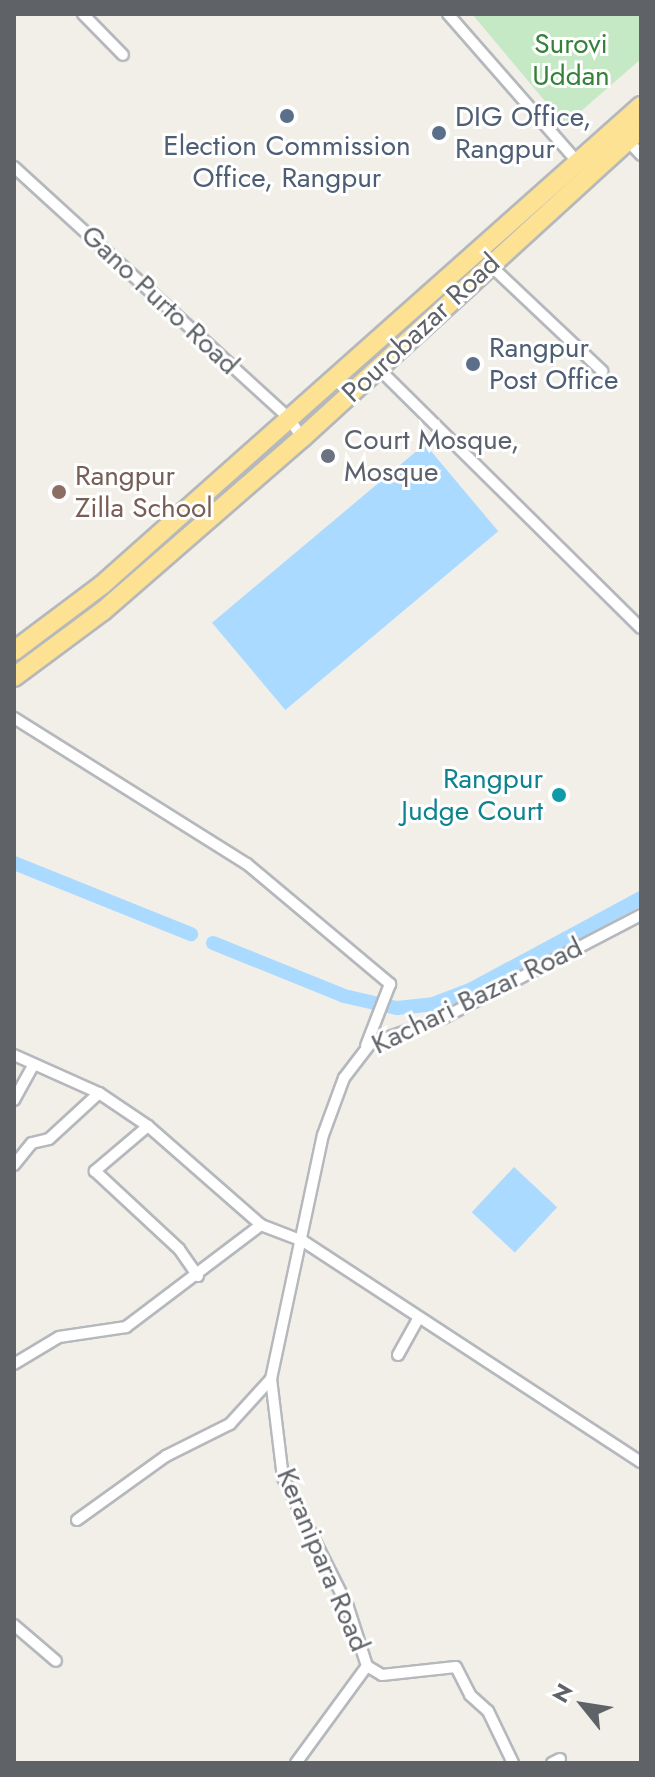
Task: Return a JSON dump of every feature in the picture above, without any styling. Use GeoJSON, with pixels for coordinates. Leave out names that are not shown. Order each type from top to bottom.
{"type":"FeatureCollection","features":[{"type":"Feature","properties":{"kind":"highway","name":"Pourobazar Road"},"geometry":{"type":"LineString","coordinates":[[14,651],[102,585],[580,165],[641,106]]}},
{"type":"Feature","properties":{"kind":"highway","name":"Pourobazar Road"},"geometry":{"type":"LineString","coordinates":[[14,677],[103,611],[302,438],[634,134]]}},
{"type":"Feature","properties":{"kind":"street"},"geometry":{"type":"LineString","coordinates":[[83,14],[123,55]]}},
{"type":"Feature","properties":{"kind":"street"},"geometry":{"type":"LineString","coordinates":[[448,14],[580,165]]}},
{"type":"Feature","properties":{"kind":"street"},"geometry":{"type":"LineString","coordinates":[[634,134],[641,155]]}},
{"type":"Feature","properties":{"kind":"street","name":"Gano Purto Road"},"geometry":{"type":"LineString","coordinates":[[14,167],[289,418],[302,438]]}},
{"type":"Feature","properties":{"kind":"street"},"geometry":{"type":"LineString","coordinates":[[489,264],[602,371]]}},
{"type":"Feature","properties":{"kind":"street"},"geometry":{"type":"LineString","coordinates":[[379,369],[641,628]]}},
{"type":"Feature","properties":{"kind":"street"},"geometry":{"type":"LineString","coordinates":[[14,718],[247,864],[390,984],[366,1046]]}},
{"type":"Feature","properties":{"kind":"street","name":"Kachari Bazar Road"},"geometry":{"type":"LineString","coordinates":[[303,1241],[323,1135],[344,1078],[366,1046],[445,1017],[641,915]]}},
{"type":"Feature","properties":{"kind":"street"},"geometry":{"type":"LineString","coordinates":[[534,953],[539,966]]}},
{"type":"Feature","properties":{"kind":"street"},"geometry":{"type":"LineString","coordinates":[[14,1055],[99,1093],[148,1126],[261,1225],[303,1241],[641,1462]]}},
{"type":"Feature","properties":{"kind":"street"},"geometry":{"type":"LineString","coordinates":[[14,1100],[33,1066]]}},
{"type":"Feature","properties":{"kind":"street"},"geometry":{"type":"LineString","coordinates":[[14,1165],[32,1143],[49,1139],[99,1093]]}},
{"type":"Feature","properties":{"kind":"street"},"geometry":{"type":"LineString","coordinates":[[148,1126],[95,1171],[179,1249],[198,1276]]}},
{"type":"Feature","properties":{"kind":"street"},"geometry":{"type":"LineString","coordinates":[[14,1364],[59,1337],[126,1327],[198,1276],[261,1225]]}},
{"type":"Feature","properties":{"kind":"street"},"geometry":{"type":"LineString","coordinates":[[277,1233],[300,1253]]}},
{"type":"Feature","properties":{"kind":"street","name":"Keranipara Road"},"geometry":{"type":"LineString","coordinates":[[296,1763],[367,1666],[348,1607],[283,1478],[271,1379],[275,1343],[303,1241]]}},
{"type":"Feature","properties":{"kind":"street"},"geometry":{"type":"LineString","coordinates":[[398,1355],[418,1319]]}},
{"type":"Feature","properties":{"kind":"street"},"geometry":{"type":"LineString","coordinates":[[77,1520],[166,1456],[230,1424],[271,1379]]}},
{"type":"Feature","properties":{"kind":"street"},"geometry":{"type":"LineString","coordinates":[[14,1625],[56,1661]]}},
{"type":"Feature","properties":{"kind":"street"},"geometry":{"type":"LineString","coordinates":[[367,1666],[382,1675],[456,1667],[470,1695],[488,1711],[513,1763]]}},
{"type":"Feature","properties":{"kind":"green space","name":"Surovi Uddan"},"geometry":{"type":"Polygon","coordinates":[[[472,14],[641,14],[641,59],[565,125],[472,14]]]}},
{"type":"Feature","properties":{"kind":"water"},"geometry":{"type":"Polygon","coordinates":[[[425,444],[498,531],[285,710],[212,623],[425,444]]]}},
{"type":"Feature","properties":{"kind":"water"},"geometry":{"type":"Polygon","coordinates":[[[514,1167],[557,1207],[515,1253],[472,1212],[514,1167]]]}},
{"type":"Feature","properties":{"kind":"waterway"},"geometry":{"type":"LineString","coordinates":[[14,863],[191,934]]}},
{"type":"Feature","properties":{"kind":"waterway"},"geometry":{"type":"LineString","coordinates":[[213,943],[344,996],[397,1008],[433,1004],[472,989],[641,898]]}},
{"type":"Feature","properties":{"kind":"place","name":"Election Commission Office, Rangpur"},"geometry":{"type":"Point","coordinates":[287,116]}},
{"type":"Feature","properties":{"kind":"place","name":"DIG Office, Rangpur"},"geometry":{"type":"Point","coordinates":[439,133]}},
{"type":"Feature","properties":{"kind":"place","name":"Rangpur Post Office"},"geometry":{"type":"Point","coordinates":[473,364]}},
{"type":"Feature","properties":{"kind":"place","name":"Court Mosque, Mosque"},"geometry":{"type":"Point","coordinates":[328,456]}},
{"type":"Feature","properties":{"kind":"place","name":"Rangpur Zilla School"},"geometry":{"type":"Point","coordinates":[59,492]}},
{"type":"Feature","properties":{"kind":"place","name":"Rangpur Judge Court"},"geometry":{"type":"Point","coordinates":[559,795]}}]}
